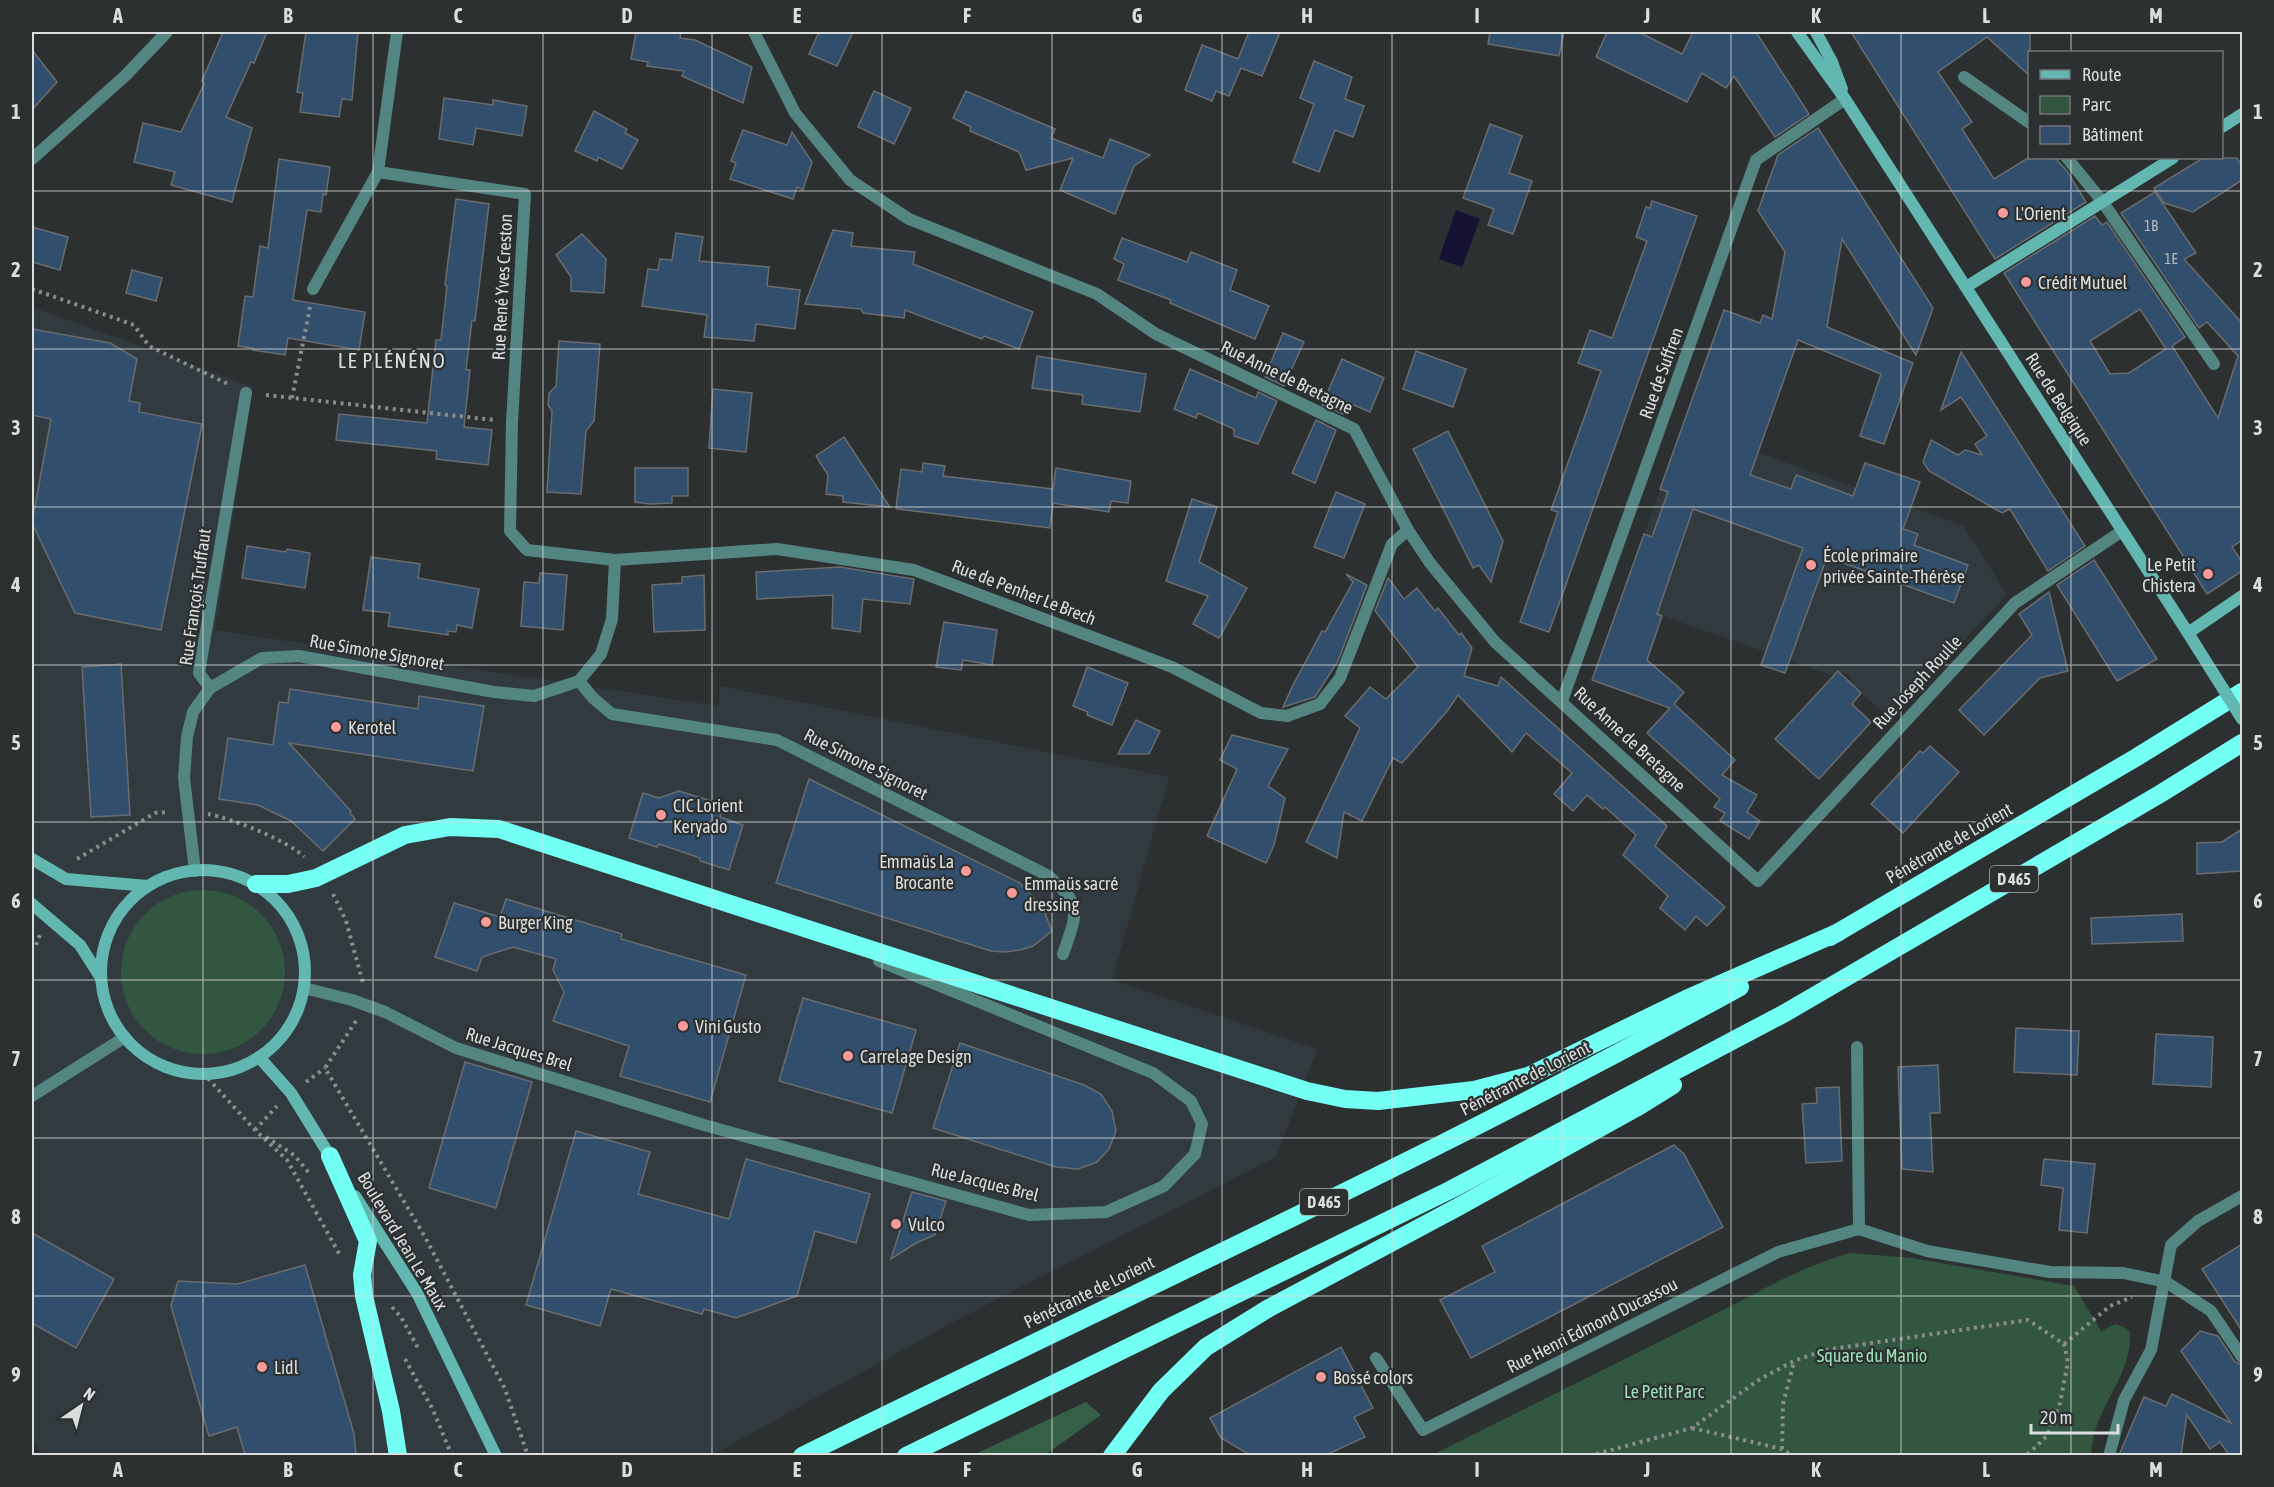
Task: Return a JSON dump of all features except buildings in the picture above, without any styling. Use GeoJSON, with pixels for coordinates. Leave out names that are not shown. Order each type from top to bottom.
{"type":"FeatureCollection","features":[{"type":"Feature","properties":{"kind":"highway","name":"Pénétrante de Lorient"},"geometry":{"type":"LineString","coordinates":[[802,1455],[1421,1155],[1638,1043],[1839,932],[2137,758],[2242,692]]}},
{"type":"Feature","properties":{"kind":"highway","name":"D 465"},"geometry":{"type":"LineString","coordinates":[[906,1455],[1450,1190],[1785,1013],[2160,794],[2242,742]]}},
{"type":"Feature","properties":{"kind":"highway"},"geometry":{"type":"LineString","coordinates":[[256,884],[288,884],[321,876],[405,835],[450,827],[499,829],[1307,1091],[1345,1099],[1378,1101],[1474,1090],[1528,1076],[1686,999],[1839,932]]}},
{"type":"Feature","properties":{"kind":"highway"},"geometry":{"type":"LineString","coordinates":[[1112,1455],[1161,1390],[1206,1347],[1269,1308],[1636,1108],[1785,1013]]}},
{"type":"Feature","properties":{"kind":"highway"},"geometry":{"type":"LineString","coordinates":[[330,1156],[368,1241],[362,1275],[364,1296],[391,1411],[398,1455]]}},
{"type":"Feature","properties":{"kind":"main road","name":"Rue de Belgique"},"geometry":{"type":"LineString","coordinates":[[1797,32],[1845,99],[2242,719]]}},
{"type":"Feature","properties":{"kind":"main road","name":"Rue de Belgique"},"geometry":{"type":"LineString","coordinates":[[1816,32],[1832,62],[1845,99]]}},
{"type":"Feature","properties":{"kind":"main road"},"geometry":{"type":"LineString","coordinates":[[2223,126],[2242,114]]}},
{"type":"Feature","properties":{"kind":"main road"},"geometry":{"type":"LineString","coordinates":[[1966,287],[2171,159]]}},
{"type":"Feature","properties":{"kind":"main road"},"geometry":{"type":"LineString","coordinates":[[2188,633],[2242,596]]}},
{"type":"Feature","properties":{"kind":"main road"},"geometry":{"type":"LineString","coordinates":[[32,859],[66,879],[148,886]]}},
{"type":"Feature","properties":{"kind":"main road"},"geometry":{"type":"LineString","coordinates":[[32,904],[80,945],[101,978],[109,1012],[125,1037],[148,1057],[168,1068],[203,1073],[233,1071],[274,1046],[288,1028],[299,1007],[304,988],[303,948],[290,918],[272,897],[256,884],[229,873],[202,869],[174,874],[148,886],[134,897],[118,916],[105,942],[101,978]]}},
{"type":"Feature","properties":{"kind":"main road","name":"Boulevard Jean Le Maux"},"geometry":{"type":"LineString","coordinates":[[259,1057],[291,1093],[417,1293],[496,1455]]}},
{"type":"Feature","properties":{"kind":"street"},"geometry":{"type":"LineString","coordinates":[[32,159],[124,76],[167,32]]}},
{"type":"Feature","properties":{"kind":"street"},"geometry":{"type":"LineString","coordinates":[[313,289],[378,172],[397,32]]}},
{"type":"Feature","properties":{"kind":"street","name":"Rue Anne de Bretagne"},"geometry":{"type":"LineString","coordinates":[[754,32],[795,112],[850,180],[909,219],[1097,294],[1156,334],[1354,429],[1408,530],[1430,563],[1496,642],[1758,881]]}},
{"type":"Feature","properties":{"kind":"street"},"geometry":{"type":"LineString","coordinates":[[1965,77],[2028,122]]}},
{"type":"Feature","properties":{"kind":"street","name":"Rue de Suffren"},"geometry":{"type":"LineString","coordinates":[[1562,701],[1756,160],[1845,99]]}},
{"type":"Feature","properties":{"kind":"street"},"geometry":{"type":"LineString","coordinates":[[2068,159],[2102,201],[2214,364]]}},
{"type":"Feature","properties":{"kind":"street","name":"Rue René Yves Creston"},"geometry":{"type":"LineString","coordinates":[[378,172],[525,194],[512,422],[510,531]]}},
{"type":"Feature","properties":{"kind":"street","name":"Rue François Truffaut"},"geometry":{"type":"LineString","coordinates":[[195,871],[184,778],[187,737],[193,712],[210,688],[199,673],[246,393]]}},
{"type":"Feature","properties":{"kind":"street","name":"Rue de Penher Le Brech"},"geometry":{"type":"LineString","coordinates":[[510,531],[527,550],[615,560],[777,549],[914,570],[1172,667],[1261,713],[1287,716],[1320,704],[1340,678],[1392,544],[1408,530]]}},
{"type":"Feature","properties":{"kind":"street","name":"Rue Joseph Roulle"},"geometry":{"type":"LineString","coordinates":[[1758,881],[2014,603],[2122,531]]}},
{"type":"Feature","properties":{"kind":"street"},"geometry":{"type":"LineString","coordinates":[[579,681],[601,654],[612,619],[615,560]]}},
{"type":"Feature","properties":{"kind":"street","name":"Rue Simone Signoret"},"geometry":{"type":"LineString","coordinates":[[210,688],[262,658],[299,656],[504,693],[534,696],[579,681],[593,698],[612,714],[777,740],[1047,875],[1065,890],[1072,901],[1075,917],[1063,954]]}},
{"type":"Feature","properties":{"kind":"street","name":"Rue Jacques Brel"},"geometry":{"type":"LineString","coordinates":[[304,988],[385,1012],[456,1048],[704,1125],[1029,1215],[1106,1212],[1164,1186],[1195,1154],[1202,1124],[1191,1101],[1153,1073],[776,918]]}},
{"type":"Feature","properties":{"kind":"street"},"geometry":{"type":"LineString","coordinates":[[32,1096],[125,1037]]}},
{"type":"Feature","properties":{"kind":"street"},"geometry":{"type":"LineString","coordinates":[[1857,1047],[1859,1229],[1927,1251],[1949,1255],[2050,1272],[2123,1273],[2166,1282],[2211,1311],[2242,1357]]}},
{"type":"Feature","properties":{"kind":"street"},"geometry":{"type":"LineString","coordinates":[[2109,1455],[2124,1400],[2151,1350],[2166,1282],[2171,1245],[2198,1221],[2242,1196]]}},
{"type":"Feature","properties":{"kind":"street","name":"Rue Henri Edmond Ducassou"},"geometry":{"type":"LineString","coordinates":[[1376,1358],[1423,1430],[1778,1252],[1859,1229]]}},
{"type":"Feature","properties":{"kind":"path"},"geometry":{"type":"LineString","coordinates":[[32,289],[134,325],[149,346],[246,393],[512,422]]}},
{"type":"Feature","properties":{"kind":"path"},"geometry":{"type":"LineString","coordinates":[[292,398],[313,289]]}},
{"type":"Feature","properties":{"kind":"path"},"geometry":{"type":"LineString","coordinates":[[66,879],[76,859],[146,818],[155,813],[186,810],[212,815],[297,850],[321,876],[335,897],[346,921],[362,975],[364,1004],[354,1024],[325,1068],[425,1237],[500,1378],[528,1455]]}},
{"type":"Feature","properties":{"kind":"path"},"geometry":{"type":"LineString","coordinates":[[36,945],[48,916]]}},
{"type":"Feature","properties":{"kind":"path"},"geometry":{"type":"LineString","coordinates":[[203,1073],[255,1130]]}},
{"type":"Feature","properties":{"kind":"path"},"geometry":{"type":"LineString","coordinates":[[2064,1344],[2110,1306],[2166,1282]]}},
{"type":"Feature","properties":{"kind":"path"},"geometry":{"type":"LineString","coordinates":[[1589,1455],[1692,1428],[1760,1379],[1794,1361],[1825,1350],[2028,1320],[2064,1344],[2068,1362],[2060,1403],[2047,1436],[2026,1455]]}},
{"type":"Feature","properties":{"kind":"path"},"geometry":{"type":"LineString","coordinates":[[1782,1449],[1783,1404],[1794,1361]]}},
{"type":"Feature","properties":{"kind":"path"},"geometry":{"type":"LineString","coordinates":[[1692,1428],[1782,1449],[1793,1455]]}},
{"type":"Feature","properties":{"kind":"shaded area"},"geometry":{"type":"Polygon","coordinates":[[[1456,210],[1480,219],[1462,267],[1439,259],[1456,210]]]}},
{"type":"Feature","properties":{"kind":"shaded area"},"geometry":{"type":"Polygon","coordinates":[[[32,307],[253,387],[215,630],[718,706],[721,686],[1169,777],[1112,980],[1317,1049],[1276,1157],[957,1320],[712,1455],[44,1455],[32,1439],[32,307]]]}},
{"type":"Feature","properties":{"kind":"shaded area","name":"École primaire privée Sainte-Thérèse"},"geometry":{"type":"Polygon","coordinates":[[[1683,426],[1964,526],[2007,595],[1890,719],[1849,682],[1851,676],[1838,671],[1833,676],[1620,601],[1683,426]]]}},
{"type":"Feature","properties":{"kind":"green space"},"geometry":{"type":"Polygon","coordinates":[[[203,890],[219,891],[234,896],[261,914],[279,941],[284,956],[284,988],[279,1003],[261,1030],[234,1048],[219,1053],[203,1054],[187,1053],[172,1048],[145,1030],[127,1003],[122,988],[121,972],[122,956],[127,941],[145,914],[172,896],[187,891],[203,890]]]}},
{"type":"Feature","properties":{"kind":"green space","name":"Square du Manio"},"geometry":{"type":"Polygon","coordinates":[[[1850,1253],[1912,1258],[2074,1286],[2101,1331],[2115,1324],[2130,1332],[2127,1358],[2096,1428],[2091,1455],[1432,1455],[1783,1279],[1850,1253]]]}},
{"type":"Feature","properties":{"kind":"green space"},"geometry":{"type":"Polygon","coordinates":[[[1086,1402],[1101,1415],[1045,1455],[973,1455],[1086,1402]]]}},
{"type":"Feature","properties":{"kind":"place","name":"L'Orient"},"geometry":{"type":"Point","coordinates":[2003,213]}},
{"type":"Feature","properties":{"kind":"place","name":"Crédit Mutuel"},"geometry":{"type":"Point","coordinates":[2026,282]}},
{"type":"Feature","properties":{"kind":"place","name":"École primaire privée Sainte-Thérèse"},"geometry":{"type":"Point","coordinates":[1811,565]}},
{"type":"Feature","properties":{"kind":"place","name":"Le Petit Chistera"},"geometry":{"type":"Point","coordinates":[2208,574]}},
{"type":"Feature","properties":{"kind":"place","name":"Kerotel"},"geometry":{"type":"Point","coordinates":[336,727]}},
{"type":"Feature","properties":{"kind":"place","name":"CIC Lorient Keryado"},"geometry":{"type":"Point","coordinates":[661,815]}},
{"type":"Feature","properties":{"kind":"place","name":"Emmaüs La Brocante"},"geometry":{"type":"Point","coordinates":[966,871]}},
{"type":"Feature","properties":{"kind":"place","name":"Emmaüs sacré dressing"},"geometry":{"type":"Point","coordinates":[1012,893]}},
{"type":"Feature","properties":{"kind":"place","name":"Burger King"},"geometry":{"type":"Point","coordinates":[486,922]}},
{"type":"Feature","properties":{"kind":"place","name":"Vini Gusto"},"geometry":{"type":"Point","coordinates":[683,1026]}},
{"type":"Feature","properties":{"kind":"place","name":"Carrelage Design"},"geometry":{"type":"Point","coordinates":[848,1056]}},
{"type":"Feature","properties":{"kind":"place","name":"Vulco"},"geometry":{"type":"Point","coordinates":[896,1224]}},
{"type":"Feature","properties":{"kind":"place","name":"Lidl"},"geometry":{"type":"Point","coordinates":[262,1367]}},
{"type":"Feature","properties":{"kind":"place","name":"Bossé colors"},"geometry":{"type":"Point","coordinates":[1321,1377]}},
{"type":"Feature","properties":{"kind":"district","name":"LE PLÉNÉNO"},"geometry":{"type":"Point","coordinates":[392,360]}},
{"type":"Feature","properties":{"kind":"park label","name":"Le Petit Parc"},"geometry":{"type":"Point","coordinates":[1664,1391]}}]}
